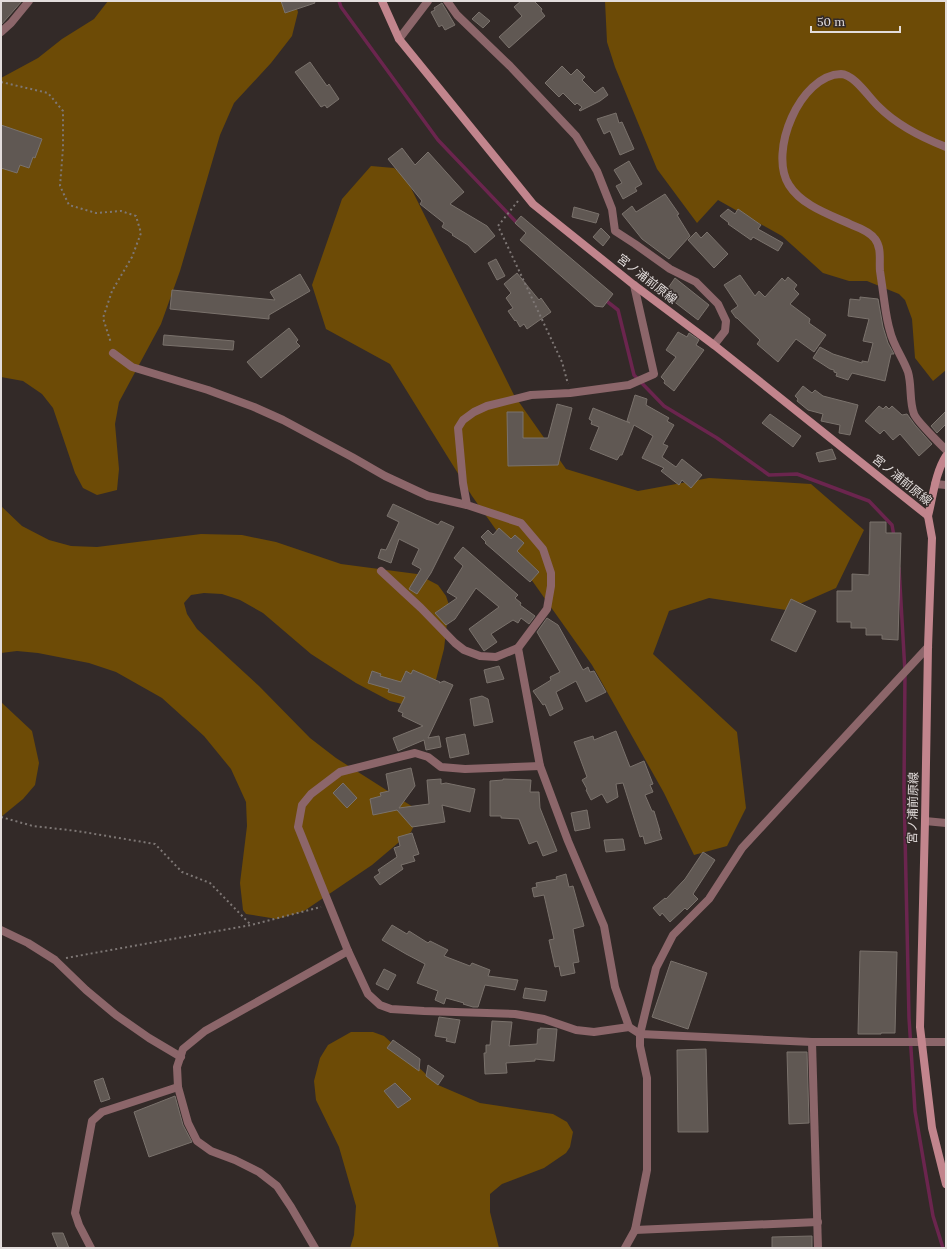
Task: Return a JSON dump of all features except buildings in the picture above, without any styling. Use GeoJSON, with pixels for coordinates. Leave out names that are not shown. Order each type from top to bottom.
{"type":"FeatureCollection","features":[{"type":"Feature","properties":{"kind":"main road","name":"宮ノ浦前原線"},"geometry":{"type":"LineString","coordinates":[[382,1],[399,39],[533,204],[634,285],[714,345],[928,516],[932,538],[928,647],[920,1027],[932,1128],[946,1184]]}},
{"type":"Feature","properties":{"kind":"main road"},"geometry":{"type":"LineString","coordinates":[[928,516],[935,484],[943,460],[946,456]]}},
{"type":"Feature","properties":{"kind":"street"},"geometry":{"type":"LineString","coordinates":[[1,32],[11,23],[29,1]]}},
{"type":"Feature","properties":{"kind":"street"},"geometry":{"type":"LineString","coordinates":[[399,39],[428,1]]}},
{"type":"Feature","properties":{"kind":"street"},"geometry":{"type":"LineString","coordinates":[[447,1],[457,15],[510,66],[576,136],[597,171],[612,209],[615,231],[670,270],[696,282],[718,304],[726,321],[725,331],[714,345]]}},
{"type":"Feature","properties":{"kind":"street"},"geometry":{"type":"LineString","coordinates":[[946,147],[933,142],[899,123],[880,108],[853,79],[842,74],[829,77],[818,82],[798,105],[786,132],[783,144],[782,161],[784,173],[789,185],[799,196],[821,210],[863,230],[875,239],[880,252],[880,269],[890,331],[908,373],[914,415],[946,450]]}},
{"type":"Feature","properties":{"kind":"street"},"geometry":{"type":"LineString","coordinates":[[466,506],[458,428],[463,420],[474,412],[487,406],[531,395],[570,393],[629,385],[654,374],[634,285]]}},
{"type":"Feature","properties":{"kind":"street"},"geometry":{"type":"LineString","coordinates":[[113,353],[132,367],[208,390],[254,407],[283,420],[384,476],[428,496],[521,523],[543,549],[551,573],[551,586],[547,609],[518,648],[496,657],[480,656],[464,650],[455,643],[422,608],[381,571]]}},
{"type":"Feature","properties":{"kind":"street"},"geometry":{"type":"LineString","coordinates":[[935,484],[946,485]]}},
{"type":"Feature","properties":{"kind":"street"},"geometry":{"type":"LineString","coordinates":[[625,1248],[635,1230],[647,1170],[647,1078],[640,1046],[640,1034],[656,968],[673,936],[709,899],[742,848],[928,647]]}},
{"type":"Feature","properties":{"kind":"street"},"geometry":{"type":"LineString","coordinates":[[518,648],[540,766],[568,841],[604,926],[615,987],[629,1028]]}},
{"type":"Feature","properties":{"kind":"street"},"geometry":{"type":"LineString","coordinates":[[540,766],[465,769],[441,767],[428,757],[415,753],[340,772],[310,794],[302,804],[298,827],[348,951],[368,994],[380,1005],[391,1009],[515,1014],[544,1019],[576,1030],[594,1032],[629,1028],[640,1034],[812,1042],[946,1042]]}},
{"type":"Feature","properties":{"kind":"street"},"geometry":{"type":"LineString","coordinates":[[925,821],[946,823]]}},
{"type":"Feature","properties":{"kind":"street"},"geometry":{"type":"LineString","coordinates":[[1,930],[28,943],[55,960],[86,990],[116,1015],[149,1038],[181,1057]]}},
{"type":"Feature","properties":{"kind":"street"},"geometry":{"type":"LineString","coordinates":[[315,1248],[303,1226],[277,1186],[259,1172],[235,1160],[211,1151],[197,1141],[188,1123],[178,1087],[177,1067],[183,1049],[205,1031],[348,951]]}},
{"type":"Feature","properties":{"kind":"street"},"geometry":{"type":"LineString","coordinates":[[812,1042],[818,1248]]}},
{"type":"Feature","properties":{"kind":"street"},"geometry":{"type":"LineString","coordinates":[[91,1248],[78,1225],[75,1213],[92,1121],[102,1112],[178,1087]]}},
{"type":"Feature","properties":{"kind":"street"},"geometry":{"type":"LineString","coordinates":[[635,1230],[818,1222]]}},
{"type":"Feature","properties":{"kind":"path"},"geometry":{"type":"LineString","coordinates":[[1,82],[48,93],[64,111],[60,186],[69,205],[96,213],[121,211],[136,216],[141,233],[132,257],[112,291],[104,318],[113,353]]}},
{"type":"Feature","properties":{"kind":"path"},"geometry":{"type":"LineString","coordinates":[[524,194],[498,226],[562,362],[570,393]]}},
{"type":"Feature","properties":{"kind":"path"},"geometry":{"type":"LineString","coordinates":[[1,817],[33,826],[77,831],[155,844],[182,872],[210,882],[251,925]]}},
{"type":"Feature","properties":{"kind":"path"},"geometry":{"type":"LineString","coordinates":[[55,960],[251,925],[329,905]]}},
{"type":"Feature","properties":{"kind":"shaded area"},"geometry":{"type":"Polygon","coordinates":[[[108,1],[294,1],[298,12],[292,36],[271,63],[234,103],[220,135],[180,271],[161,324],[119,402],[115,424],[119,469],[117,490],[97,495],[83,488],[75,473],[53,408],[42,394],[23,381],[1,377],[1,78],[38,58],[62,39],[94,19],[108,1]]]}},
{"type":"Feature","properties":{"kind":"shaded area"},"geometry":{"type":"Polygon","coordinates":[[[605,1],[946,1],[946,370],[933,381],[915,358],[912,319],[905,300],[899,294],[867,281],[849,281],[823,273],[782,236],[718,200],[697,223],[657,169],[615,67],[607,42],[605,1]]]}},
{"type":"Feature","properties":{"kind":"shaded area"},"geometry":{"type":"Polygon","coordinates":[[[371,166],[394,168],[406,178],[514,395],[566,469],[638,491],[709,478],[811,484],[864,530],[836,588],[786,610],[709,598],[669,611],[653,654],[737,732],[746,808],[727,846],[694,855],[664,793],[592,665],[472,496],[390,364],[326,329],[312,285],[342,199],[371,166]]]}},
{"type":"Feature","properties":{"kind":"shaded area"},"geometry":{"type":"Polygon","coordinates":[[[1,506],[22,526],[49,540],[71,546],[97,547],[201,534],[242,535],[276,542],[341,564],[417,574],[438,585],[446,596],[449,605],[444,649],[433,691],[414,707],[390,701],[356,683],[311,654],[263,613],[240,600],[222,594],[204,593],[191,595],[184,603],[187,614],[197,629],[259,686],[310,738],[336,758],[413,807],[418,817],[411,832],[372,865],[304,911],[277,919],[246,914],[243,910],[240,883],[247,826],[246,802],[231,769],[204,736],[162,698],[116,672],[89,663],[38,653],[17,651],[1,653],[1,506]]]}},
{"type":"Feature","properties":{"kind":"shaded area"},"geometry":{"type":"Polygon","coordinates":[[[1,702],[32,731],[39,763],[35,785],[23,799],[1,817],[1,702]]]}},
{"type":"Feature","properties":{"kind":"shaded area"},"geometry":{"type":"Polygon","coordinates":[[[351,1032],[373,1032],[384,1036],[438,1085],[480,1103],[553,1114],[567,1122],[573,1132],[570,1147],[566,1153],[544,1168],[502,1184],[490,1194],[490,1212],[499,1248],[350,1248],[354,1235],[356,1206],[339,1147],[316,1100],[314,1081],[320,1058],[328,1045],[351,1032]]]}},
{"type":"Feature","properties":{"kind":"waterway"},"geometry":{"type":"LineString","coordinates":[[339,1],[341,7],[438,140],[519,225]]}},
{"type":"Feature","properties":{"kind":"waterway"},"geometry":{"type":"LineString","coordinates":[[604,299],[618,310],[634,375],[664,406],[717,438],[769,475],[797,474],[869,501],[892,525],[894,536]]}},
{"type":"Feature","properties":{"kind":"waterway"},"geometry":{"type":"LineString","coordinates":[[899,568],[905,672],[904,788],[909,1018],[915,1111],[933,1216],[943,1248]]}}]}
